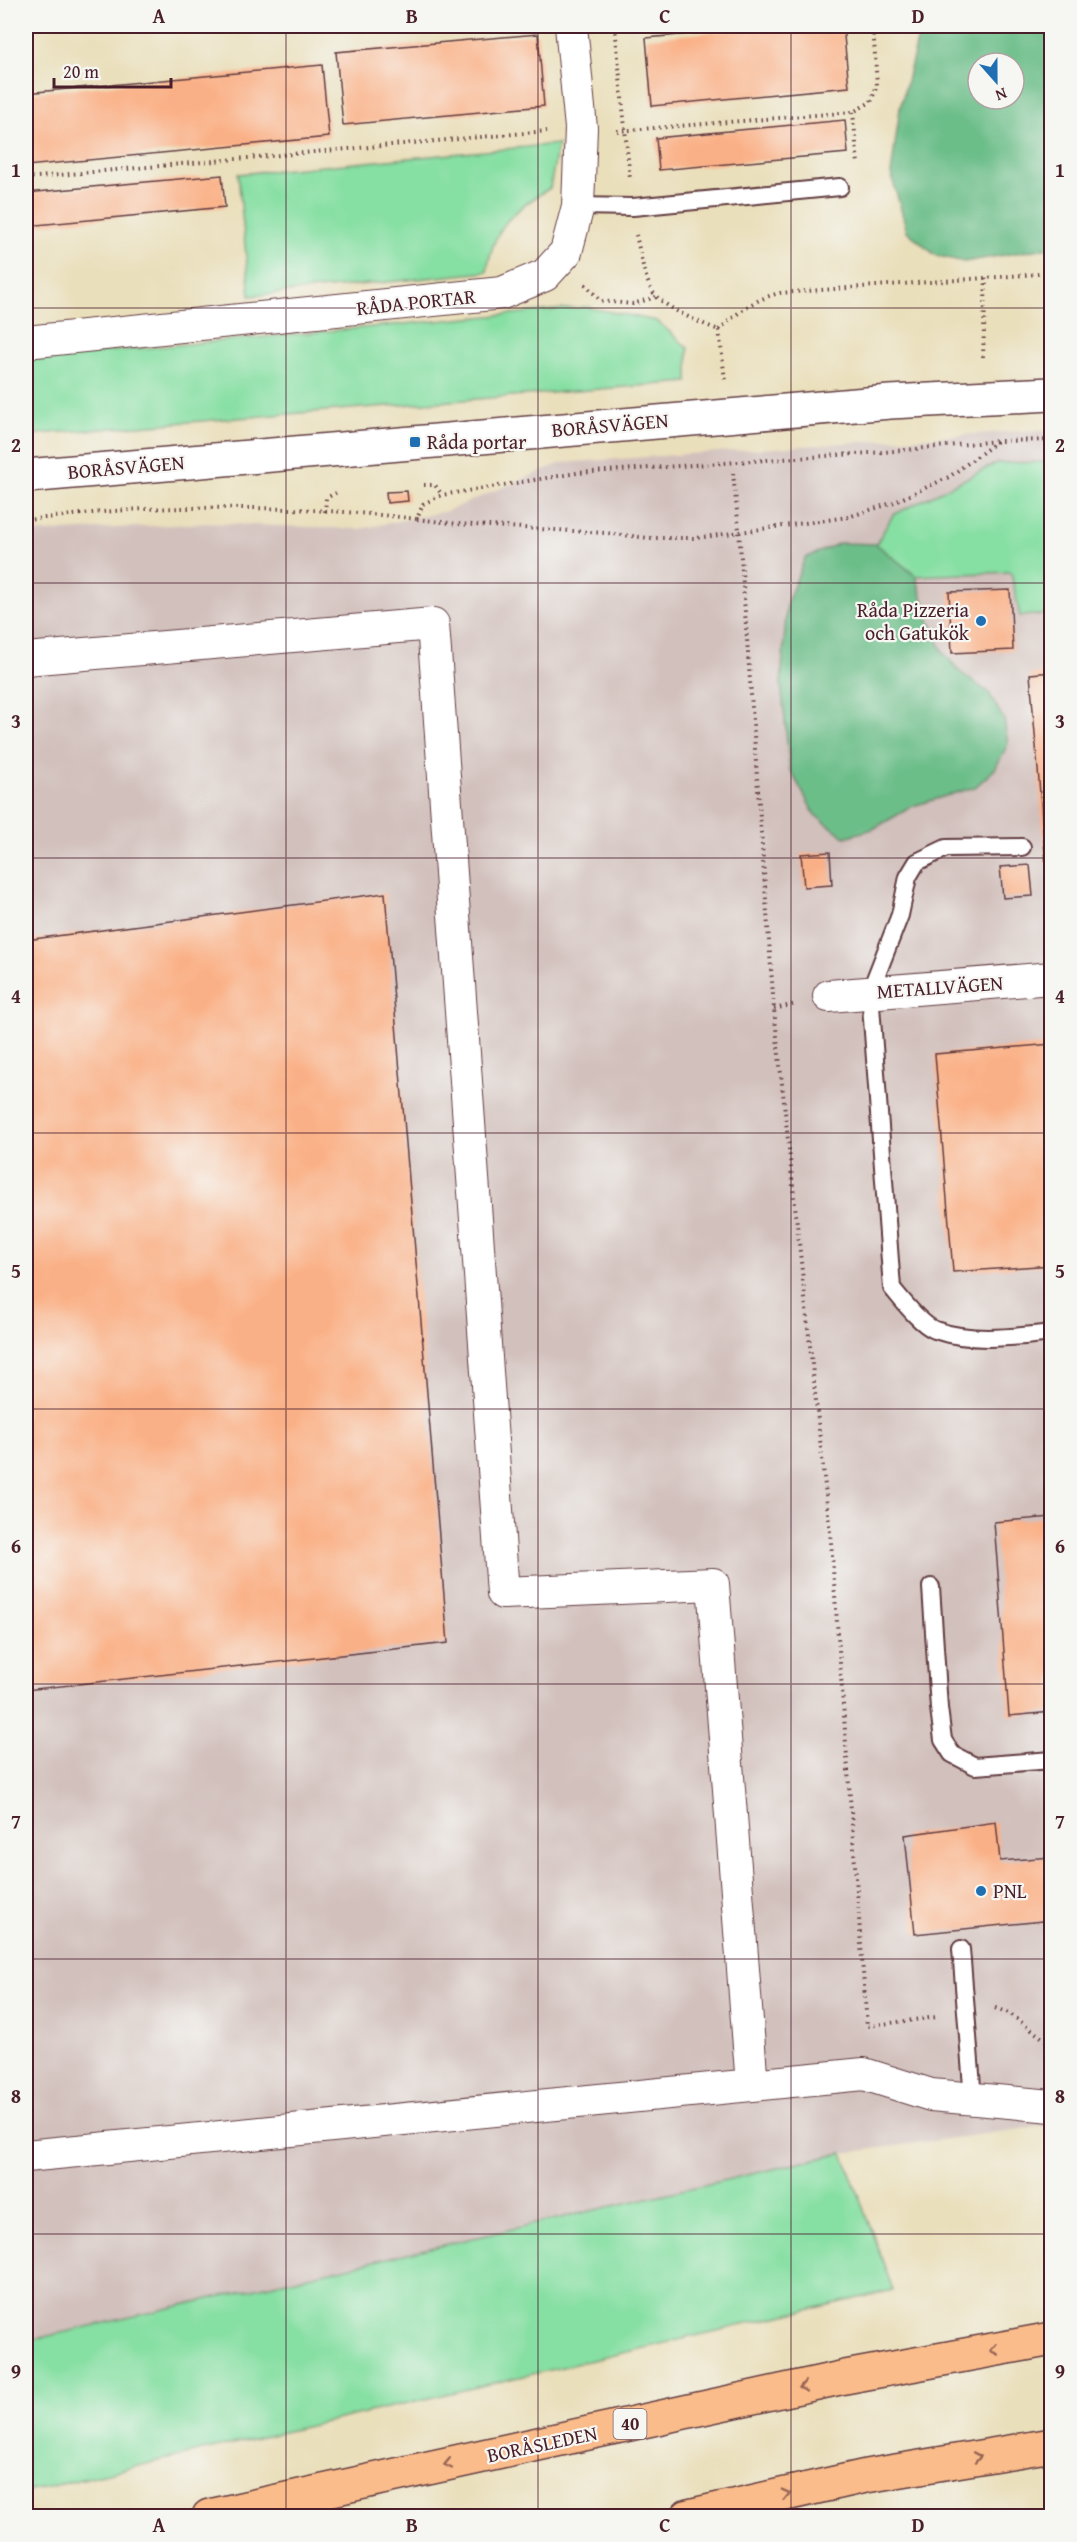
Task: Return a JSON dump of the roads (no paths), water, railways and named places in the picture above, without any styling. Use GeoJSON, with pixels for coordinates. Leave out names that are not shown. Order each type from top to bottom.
{"type":"FeatureCollection","features":[{"type":"Feature","properties":{"kind":"highway","name":"BORÅSLEDEN"},"geometry":{"type":"LineString","coordinates":[[209,2517],[845,2377],[1052,2339]]}},
{"type":"Feature","properties":{"kind":"highway"},"geometry":{"type":"LineString","coordinates":[[688,2517],[866,2476],[1052,2445]]}},
{"type":"Feature","properties":{"kind":"street","name":"RÅDA PORTAR"},"geometry":{"type":"LineString","coordinates":[[26,342],[502,293],[545,275],[566,252],[578,206],[580,128],[571,26]]}},
{"type":"Feature","properties":{"kind":"street","name":"BORÅSVÄGEN"},"geometry":{"type":"LineString","coordinates":[[26,476],[867,404],[1052,394]]}},
{"type":"Feature","properties":{"kind":"street"},"geometry":{"type":"LineString","coordinates":[[26,659],[433,624],[502,1593],[713,1584],[752,2085]]}},
{"type":"Feature","properties":{"kind":"street","name":"METALLVÄGEN"},"geometry":{"type":"LineString","coordinates":[[829,996],[1052,978]]}},
{"type":"Feature","properties":{"kind":"street"},"geometry":{"type":"LineString","coordinates":[[26,2156],[864,2074],[931,2095],[1052,2106]]}},
{"type":"Feature","properties":{"kind":"lane"},"geometry":{"type":"LineString","coordinates":[[578,206],[633,207],[840,187]]}},
{"type":"Feature","properties":{"kind":"lane"},"geometry":{"type":"LineString","coordinates":[[1022,847],[946,848],[917,862],[908,877],[900,915],[870,992],[892,1288],[912,1311],[934,1329],[987,1339],[1052,1333]]}},
{"type":"Feature","properties":{"kind":"lane"},"geometry":{"type":"LineString","coordinates":[[931,1587],[943,1740],[952,1754],[975,1766],[1052,1760]]}},
{"type":"Feature","properties":{"kind":"lane"},"geometry":{"type":"LineString","coordinates":[[961,1949],[973,2099]]}},
{"type":"Feature","properties":{"kind":"place","name":"Råda portar"},"geometry":{"type":"Point","coordinates":[415,442]}},
{"type":"Feature","properties":{"kind":"place","name":"Råda Pizzeria och Gatukök"},"geometry":{"type":"Point","coordinates":[981,621]}},
{"type":"Feature","properties":{"kind":"place","name":"PNL"},"geometry":{"type":"Point","coordinates":[981,1891]}}]}
